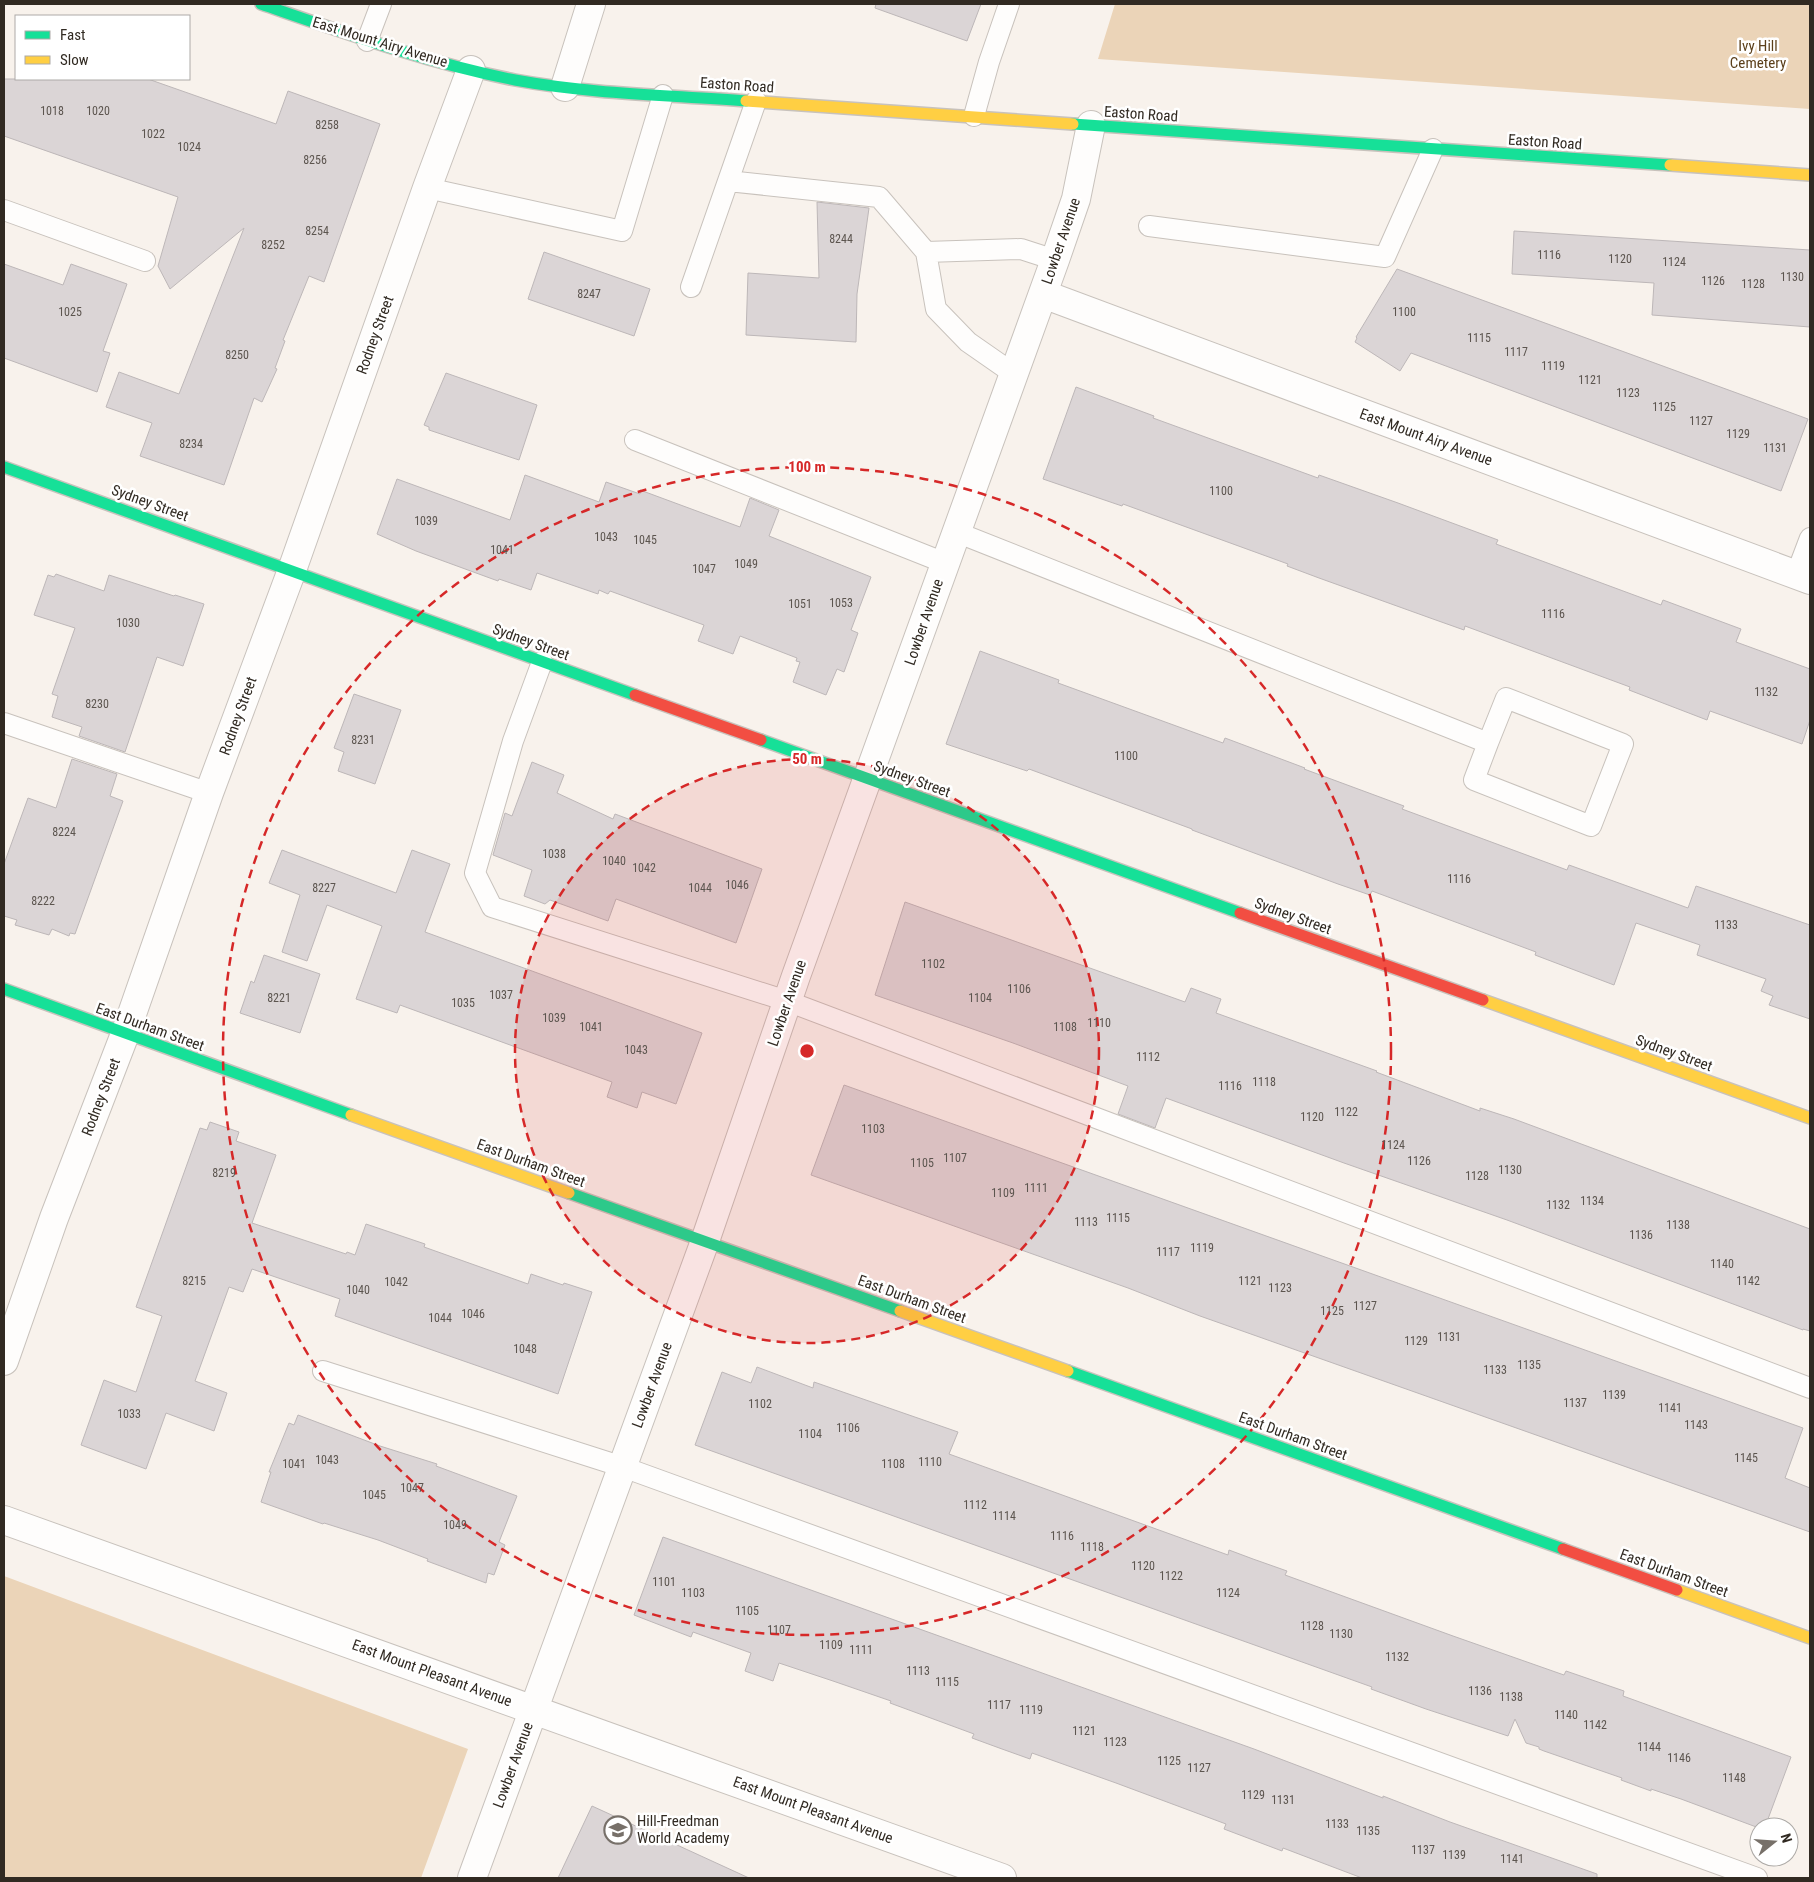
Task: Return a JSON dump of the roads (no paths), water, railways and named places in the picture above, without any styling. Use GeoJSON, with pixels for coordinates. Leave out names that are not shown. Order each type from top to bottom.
{"type":"FeatureCollection","features":[{"type":"Feature","properties":{"kind":"street","name":"East Mount Airy Avenue"},"geometry":{"type":"LineString","coordinates":[[261,4],[367,41],[471,70]]}},
{"type":"Feature","properties":{"kind":"street"},"geometry":{"type":"LineString","coordinates":[[565,86],[591,4]]}},
{"type":"Feature","properties":{"kind":"street","name":"Easton Road"},"geometry":{"type":"LineString","coordinates":[[471,70],[516,80],[664,96],[1810,175]]}},
{"type":"Feature","properties":{"kind":"street","name":"Rodney Street"},"geometry":{"type":"LineString","coordinates":[[4,1361],[54,1218],[124,1034],[209,793],[292,570],[471,70]]}},
{"type":"Feature","properties":{"kind":"street","name":"Lowber Avenue"},"geometry":{"type":"LineString","coordinates":[[472,1878],[705,1241],[787,1001],[1043,294],[1076,199],[1082,177],[1091,125]]}},
{"type":"Feature","properties":{"kind":"street","name":"East Mount Airy Avenue"},"geometry":{"type":"LineString","coordinates":[[1043,294],[1803,578]]}},
{"type":"Feature","properties":{"kind":"street","name":"Sydney Street"},"geometry":{"type":"LineString","coordinates":[[4,466],[542,662],[1810,1118]]}},
{"type":"Feature","properties":{"kind":"street","name":"East Durham Street"},"geometry":{"type":"LineString","coordinates":[[4,989],[124,1034],[1810,1638]]}},
{"type":"Feature","properties":{"kind":"street","name":"East Mount Pleasant Avenue"},"geometry":{"type":"LineString","coordinates":[[4,1520],[1002,1878]]}},
{"type":"Feature","properties":{"kind":"lane"},"geometry":{"type":"LineString","coordinates":[[367,41],[381,4]]}},
{"type":"Feature","properties":{"kind":"lane"},"geometry":{"type":"LineString","coordinates":[[974,116],[989,62],[1009,4]]}},
{"type":"Feature","properties":{"kind":"lane"},"geometry":{"type":"LineString","coordinates":[[428,188],[622,231],[664,96]]}},
{"type":"Feature","properties":{"kind":"lane"},"geometry":{"type":"LineString","coordinates":[[691,286],[756,101]]}},
{"type":"Feature","properties":{"kind":"lane"},"geometry":{"type":"LineString","coordinates":[[1149,226],[1385,257],[1433,149]]}},
{"type":"Feature","properties":{"kind":"lane"},"geometry":{"type":"LineString","coordinates":[[728,181],[880,197],[926,252],[936,309],[968,342],[1014,374]]}},
{"type":"Feature","properties":{"kind":"lane"},"geometry":{"type":"LineString","coordinates":[[4,210],[145,261]]}},
{"type":"Feature","properties":{"kind":"lane"},"geometry":{"type":"LineString","coordinates":[[926,252],[1021,249],[1055,260]]}},
{"type":"Feature","properties":{"kind":"lane"},"geometry":{"type":"LineString","coordinates":[[635,440],[945,563]]}},
{"type":"Feature","properties":{"kind":"lane"},"geometry":{"type":"LineString","coordinates":[[956,532],[1488,743]]}},
{"type":"Feature","properties":{"kind":"lane"},"geometry":{"type":"LineString","coordinates":[[1803,578],[1810,538]]}},
{"type":"Feature","properties":{"kind":"lane"},"geometry":{"type":"LineString","coordinates":[[542,662],[513,741],[475,873],[492,907],[787,1001],[1810,1388]]}},
{"type":"Feature","properties":{"kind":"lane"},"geometry":{"type":"LineString","coordinates":[[1506,698],[1623,744],[1591,826],[1474,780],[1488,743],[1506,698]]}},
{"type":"Feature","properties":{"kind":"lane"},"geometry":{"type":"LineString","coordinates":[[4,723],[209,793]]}},
{"type":"Feature","properties":{"kind":"lane"},"geometry":{"type":"LineString","coordinates":[[323,1371],[623,1467],[1757,1878]]}},
{"type":"Feature","properties":{"kind":"place","name":"Hill-Freedman World Academy"},"geometry":{"type":"Point","coordinates":[618,1830]}},
{"type":"Feature","properties":{"kind":"park label","name":"Ivy Hill Cemetery"},"geometry":{"type":"Point","coordinates":[1758,54]}}]}
